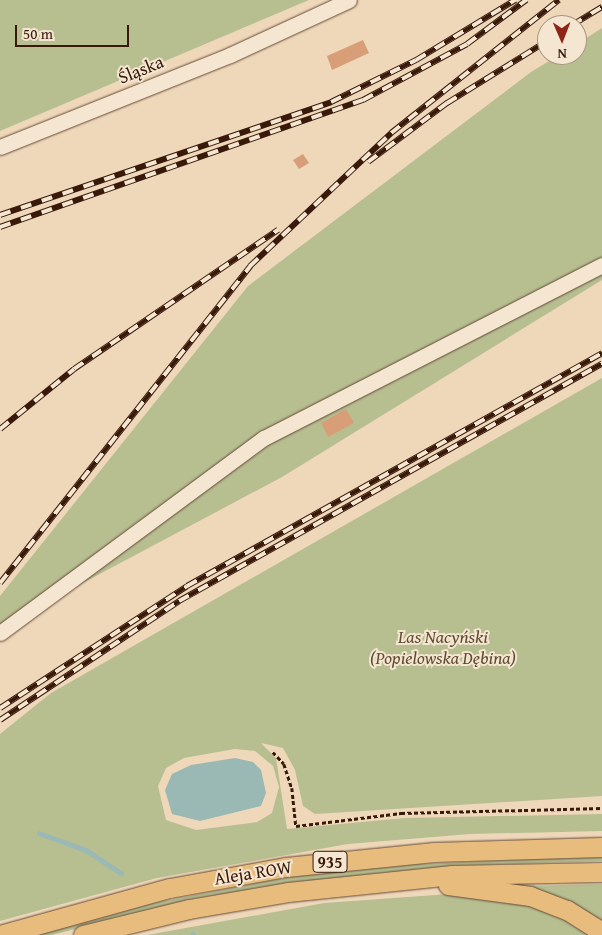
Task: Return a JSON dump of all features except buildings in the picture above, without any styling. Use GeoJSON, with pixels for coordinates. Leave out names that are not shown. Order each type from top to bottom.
{"type":"FeatureCollection","features":[{"type":"Feature","properties":{"kind":"main road","name":"Aleja ROW"},"geometry":{"type":"LineString","coordinates":[[0,935],[143,894],[286,867],[434,852],[602,847]]}},
{"type":"Feature","properties":{"kind":"main road","name":"Aleja ROW"},"geometry":{"type":"LineString","coordinates":[[83,935],[189,909],[385,880],[602,872]]}},
{"type":"Feature","properties":{"kind":"main road"},"geometry":{"type":"LineString","coordinates":[[385,880],[530,896],[567,910],[602,932]]}},
{"type":"Feature","properties":{"kind":"street","name":"Śląska"},"geometry":{"type":"LineString","coordinates":[[0,147],[238,51],[348,0]]}},
{"type":"Feature","properties":{"kind":"street"},"geometry":{"type":"LineString","coordinates":[[0,633],[264,438],[602,264]]}},
{"type":"Feature","properties":{"kind":"path"},"geometry":{"type":"LineString","coordinates":[[273,752],[284,764],[292,788],[296,826],[401,813],[602,808]]}},
{"type":"Feature","properties":{"kind":"green space"},"geometry":{"type":"Polygon","coordinates":[[[0,0],[309,0],[0,131],[0,0]]]}},
{"type":"Feature","properties":{"kind":"green space"},"geometry":{"type":"Polygon","coordinates":[[[602,28],[602,280],[282,477],[0,627],[0,596],[248,286],[531,72],[543,65],[587,65],[587,38],[602,28]]]}},
{"type":"Feature","properties":{"kind":"green space","name":"Las Nacyński (Popielowska Dębina)"},"geometry":{"type":"Polygon","coordinates":[[[602,378],[602,796],[315,814],[303,806],[295,770],[283,748],[261,743],[276,758],[287,829],[405,818],[602,814],[602,831],[470,834],[348,844],[157,878],[0,921],[0,734],[51,693],[602,378]],[[235,749],[184,758],[166,768],[158,786],[166,820],[196,830],[257,822],[272,813],[279,787],[273,766],[255,751],[235,749]]]}},
{"type":"Feature","properties":{"kind":"green space"},"geometry":{"type":"Polygon","coordinates":[[[602,856],[602,861],[454,866],[288,883],[193,899],[52,935],[33,935],[142,905],[288,877],[393,865],[602,856]]]}},
{"type":"Feature","properties":{"kind":"green space"},"geometry":{"type":"Polygon","coordinates":[[[602,884],[602,923],[568,901],[526,886],[602,884]]]}},
{"type":"Feature","properties":{"kind":"green space"},"geometry":{"type":"Polygon","coordinates":[[[463,893],[545,909],[593,935],[147,935],[324,903],[463,893]]]}},
{"type":"Feature","properties":{"kind":"water"},"geometry":{"type":"Polygon","coordinates":[[[235,758],[253,762],[261,770],[266,793],[261,806],[200,821],[172,814],[165,790],[172,774],[191,765],[235,758]]]}},
{"type":"Feature","properties":{"kind":"waterway"},"geometry":{"type":"LineString","coordinates":[[39,833],[86,850],[121,873]]}},
{"type":"Feature","properties":{"kind":"railway"},"geometry":{"type":"LineString","coordinates":[[0,215],[331,102],[416,60],[515,0]]}},
{"type":"Feature","properties":{"kind":"railway"},"geometry":{"type":"LineString","coordinates":[[0,227],[363,100],[467,44],[526,0]]}},
{"type":"Feature","properties":{"kind":"railway"},"geometry":{"type":"LineString","coordinates":[[0,583],[250,266],[391,133],[559,0]]}},
{"type":"Feature","properties":{"kind":"railway"},"geometry":{"type":"LineString","coordinates":[[587,16],[602,7]]}},
{"type":"Feature","properties":{"kind":"railway"},"geometry":{"type":"LineString","coordinates":[[368,162],[447,103],[537,47]]}},
{"type":"Feature","properties":{"kind":"railway"},"geometry":{"type":"LineString","coordinates":[[0,429],[74,369],[278,230]]}},
{"type":"Feature","properties":{"kind":"railway"},"geometry":{"type":"LineString","coordinates":[[0,708],[187,586],[602,353]]}},
{"type":"Feature","properties":{"kind":"railway"},"geometry":{"type":"LineString","coordinates":[[0,720],[179,601],[602,364]]}}]}
